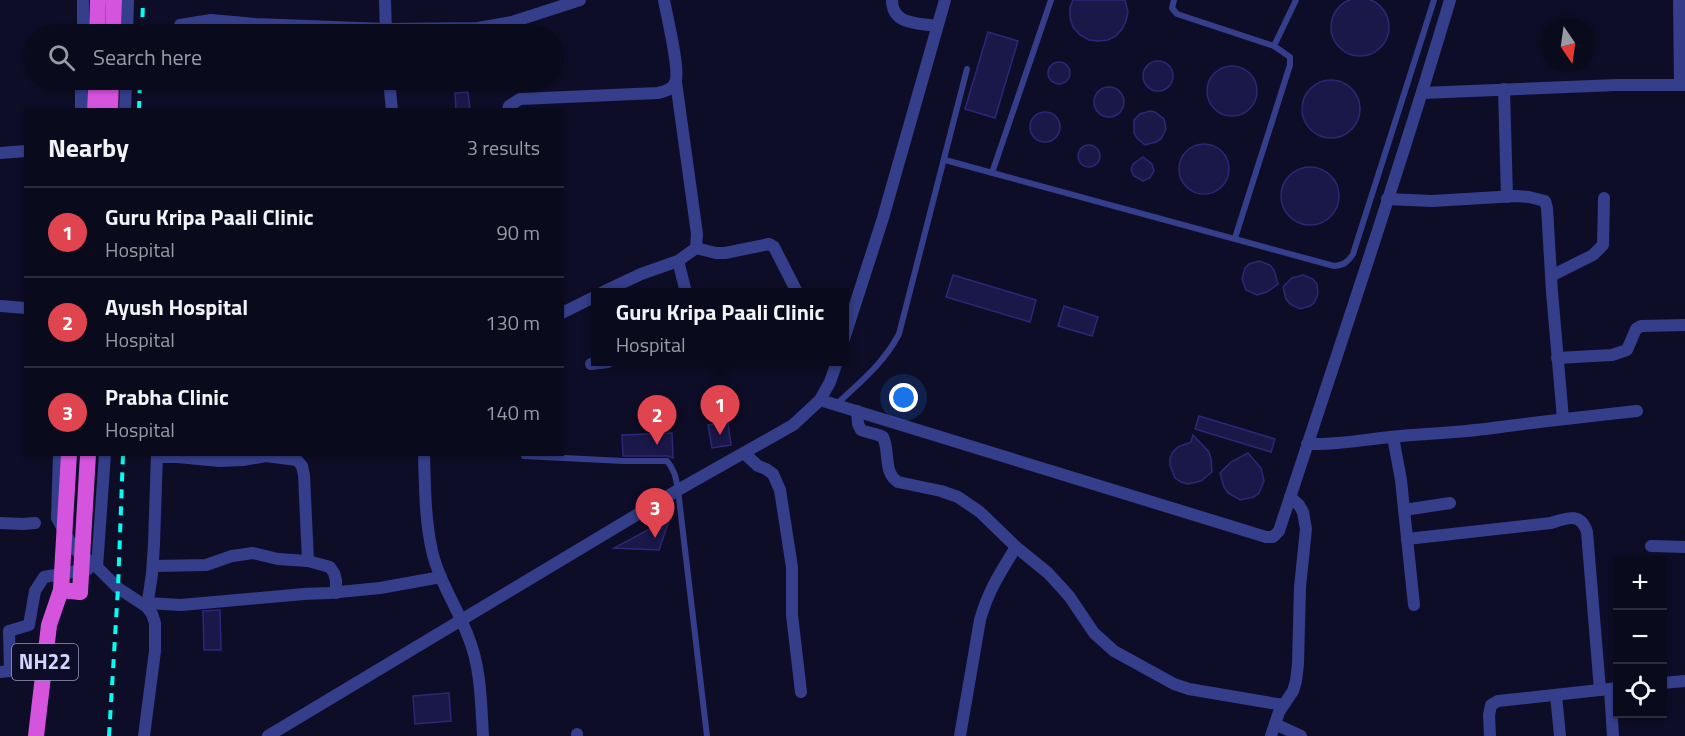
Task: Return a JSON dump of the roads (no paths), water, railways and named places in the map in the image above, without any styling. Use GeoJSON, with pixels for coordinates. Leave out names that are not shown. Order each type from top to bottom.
{"type":"FeatureCollection","features":[{"type":"Feature","properties":{"kind":"highway"},"geometry":{"type":"LineString","coordinates":[[97,24],[98,0]]}},
{"type":"Feature","properties":{"kind":"highway"},"geometry":{"type":"LineString","coordinates":[[113,24],[114,0]]}},
{"type":"Feature","properties":{"kind":"highway"},"geometry":{"type":"LineString","coordinates":[[95,108],[96,90]]}},
{"type":"Feature","properties":{"kind":"highway"},"geometry":{"type":"LineString","coordinates":[[110,108],[111,90]]}},
{"type":"Feature","properties":{"kind":"highway","name":"NH22"},"geometry":{"type":"LineString","coordinates":[[36,736],[49,626],[61,590],[69,456]]}},
{"type":"Feature","properties":{"kind":"highway"},"geometry":{"type":"LineString","coordinates":[[61,590],[80,592],[88,456]]}},
{"type":"Feature","properties":{"kind":"street"},"geometry":{"type":"LineString","coordinates":[[82,24],[83,0]]}},
{"type":"Feature","properties":{"kind":"street"},"geometry":{"type":"LineString","coordinates":[[127,24],[128,0]]}},
{"type":"Feature","properties":{"kind":"street"},"geometry":{"type":"LineString","coordinates":[[385,0],[386,24]]}},
{"type":"Feature","properties":{"kind":"street"},"geometry":{"type":"LineString","coordinates":[[504,24],[580,0]]}},
{"type":"Feature","properties":{"kind":"street"},"geometry":{"type":"LineString","coordinates":[[664,0],[676,68],[697,234],[696,248]]}},
{"type":"Feature","properties":{"kind":"street"},"geometry":{"type":"LineString","coordinates":[[892,0],[896,15],[904,22],[937,26]]}},
{"type":"Feature","properties":{"kind":"street"},"geometry":{"type":"LineString","coordinates":[[849,323],[883,218],[945,0]]}},
{"type":"Feature","properties":{"kind":"street"},"geometry":{"type":"LineString","coordinates":[[820,400],[1266,537],[1273,537],[1279,531],[1422,93],[1450,0]]}},
{"type":"Feature","properties":{"kind":"street"},"geometry":{"type":"LineString","coordinates":[[1422,93],[1683,85],[1679,0]]}},
{"type":"Feature","properties":{"kind":"street"},"geometry":{"type":"LineString","coordinates":[[186,24],[211,20],[255,24]]}},
{"type":"Feature","properties":{"kind":"street"},"geometry":{"type":"LineString","coordinates":[[508,108],[520,99],[658,93],[669,90],[676,82]]}},
{"type":"Feature","properties":{"kind":"street"},"geometry":{"type":"LineString","coordinates":[[1504,89],[1507,197]]}},
{"type":"Feature","properties":{"kind":"street"},"geometry":{"type":"LineString","coordinates":[[81,90],[81,108]]}},
{"type":"Feature","properties":{"kind":"street"},"geometry":{"type":"LineString","coordinates":[[125,108],[126,90]]}},
{"type":"Feature","properties":{"kind":"street"},"geometry":{"type":"LineString","coordinates":[[390,90],[392,108]]}},
{"type":"Feature","properties":{"kind":"street"},"geometry":{"type":"LineString","coordinates":[[0,153],[24,151]]}},
{"type":"Feature","properties":{"kind":"street"},"geometry":{"type":"LineString","coordinates":[[1387,199],[1432,201],[1529,197],[1545,201],[1563,419]]}},
{"type":"Feature","properties":{"kind":"street"},"geometry":{"type":"LineString","coordinates":[[1551,276],[1593,255],[1603,245],[1604,198]]}},
{"type":"Feature","properties":{"kind":"street"},"geometry":{"type":"LineString","coordinates":[[611,288],[641,274],[678,261],[696,248],[725,253],[769,244],[774,247],[795,288]]}},
{"type":"Feature","properties":{"kind":"street"},"geometry":{"type":"LineString","coordinates":[[678,261],[685,288]]}},
{"type":"Feature","properties":{"kind":"street"},"geometry":{"type":"LineString","coordinates":[[564,312],[591,298]]}},
{"type":"Feature","properties":{"kind":"street"},"geometry":{"type":"LineString","coordinates":[[0,306],[24,308]]}},
{"type":"Feature","properties":{"kind":"street"},"geometry":{"type":"LineString","coordinates":[[1557,358],[1612,355],[1627,350],[1636,329],[1641,326],[1685,325]]}},
{"type":"Feature","properties":{"kind":"street"},"geometry":{"type":"LineString","coordinates":[[268,736],[678,490],[792,425],[820,400],[836,366]]}},
{"type":"Feature","properties":{"kind":"street"},"geometry":{"type":"LineString","coordinates":[[857,411],[861,430],[875,433],[883,437],[886,442],[890,474],[893,479],[958,497],[980,512],[1016,547],[1048,573],[1069,596],[1094,633],[1114,651],[1174,684],[1190,689],[1283,705]]}},
{"type":"Feature","properties":{"kind":"street"},"geometry":{"type":"LineString","coordinates":[[1307,444],[1336,444],[1637,411]]}},
{"type":"Feature","properties":{"kind":"street"},"geometry":{"type":"LineString","coordinates":[[1393,437],[1401,480],[1414,605]]}},
{"type":"Feature","properties":{"kind":"street"},"geometry":{"type":"LineString","coordinates":[[744,453],[758,466],[773,474],[780,490],[792,567],[792,615],[801,692]]}},
{"type":"Feature","properties":{"kind":"street"},"geometry":{"type":"LineString","coordinates":[[59,456],[57,518],[74,549],[118,588],[147,605],[181,605],[336,593],[441,578]]}},
{"type":"Feature","properties":{"kind":"street"},"geometry":{"type":"LineString","coordinates":[[97,567],[105,456]]}},
{"type":"Feature","properties":{"kind":"street"},"geometry":{"type":"LineString","coordinates":[[144,736],[156,635],[155,623],[147,605],[153,566],[157,456],[219,461],[266,456],[297,460],[302,466],[304,475],[308,561]]}},
{"type":"Feature","properties":{"kind":"street"},"geometry":{"type":"LineString","coordinates":[[424,456],[432,551],[441,578],[469,638],[476,664],[483,736]]}},
{"type":"Feature","properties":{"kind":"street"},"geometry":{"type":"LineString","coordinates":[[1290,497],[1303,512],[1306,529],[1300,587],[1296,681],[1273,730],[1301,736]]}},
{"type":"Feature","properties":{"kind":"street"},"geometry":{"type":"LineString","coordinates":[[1404,510],[1450,503]]}},
{"type":"Feature","properties":{"kind":"street"},"geometry":{"type":"LineString","coordinates":[[1407,539],[1551,523],[1565,519],[1581,520],[1587,532],[1609,689],[1613,736]]}},
{"type":"Feature","properties":{"kind":"street"},"geometry":{"type":"LineString","coordinates":[[0,523],[35,523]]}},
{"type":"Feature","properties":{"kind":"street"},"geometry":{"type":"LineString","coordinates":[[1651,546],[1685,547]]}},
{"type":"Feature","properties":{"kind":"street"},"geometry":{"type":"LineString","coordinates":[[960,736],[984,607],[992,585],[1016,547]]}},
{"type":"Feature","properties":{"kind":"street"},"geometry":{"type":"LineString","coordinates":[[153,566],[206,565],[232,556],[253,553],[278,559],[308,561],[330,567],[336,580],[336,593]]}},
{"type":"Feature","properties":{"kind":"street"},"geometry":{"type":"LineString","coordinates":[[0,672],[10,671],[9,631],[29,625],[35,591],[44,577],[97,567]]}},
{"type":"Feature","properties":{"kind":"street"},"geometry":{"type":"LineString","coordinates":[[1667,683],[1685,681]]}},
{"type":"Feature","properties":{"kind":"street"},"geometry":{"type":"LineString","coordinates":[[1490,736],[1491,705],[1498,701],[1609,689]]}},
{"type":"Feature","properties":{"kind":"street"},"geometry":{"type":"LineString","coordinates":[[1556,694],[1560,736]]}},
{"type":"Feature","properties":{"kind":"lane"},"geometry":{"type":"LineString","coordinates":[[992,172],[1051,0]]}},
{"type":"Feature","properties":{"kind":"lane"},"geometry":{"type":"LineString","coordinates":[[1174,0],[1172,8],[1177,14],[1274,46],[1290,57],[1290,65],[1235,238]]}},
{"type":"Feature","properties":{"kind":"lane"},"geometry":{"type":"LineString","coordinates":[[1274,46],[1296,0]]}},
{"type":"Feature","properties":{"kind":"lane"},"geometry":{"type":"LineString","coordinates":[[945,160],[1334,266],[1342,265],[1348,262],[1353,254],[1434,0]]}},
{"type":"Feature","properties":{"kind":"lane"},"geometry":{"type":"LineString","coordinates":[[837,405],[876,367],[891,349],[899,334],[967,69]]}},
{"type":"Feature","properties":{"kind":"lane"},"geometry":{"type":"LineString","coordinates":[[524,456],[667,461],[674,471],[707,736]]}},
{"type":"Feature","properties":{"kind":"railway"},"geometry":{"type":"LineString","coordinates":[[142,24],[143,0]]}},
{"type":"Feature","properties":{"kind":"railway"},"geometry":{"type":"LineString","coordinates":[[139,108],[140,90]]}},
{"type":"Feature","properties":{"kind":"railway"},"geometry":{"type":"LineString","coordinates":[[109,736],[123,456]]}},
{"type":"Feature","properties":{"kind":"place","name":"Guru Kripa Paali Clinic"},"geometry":{"type":"Point","coordinates":[720,435]}},
{"type":"Feature","properties":{"kind":"place","name":"Ayush Hospital"},"geometry":{"type":"Point","coordinates":[657,445]}},
{"type":"Feature","properties":{"kind":"place","name":"Prabha Clinic"},"geometry":{"type":"Point","coordinates":[655,538]}}]}
